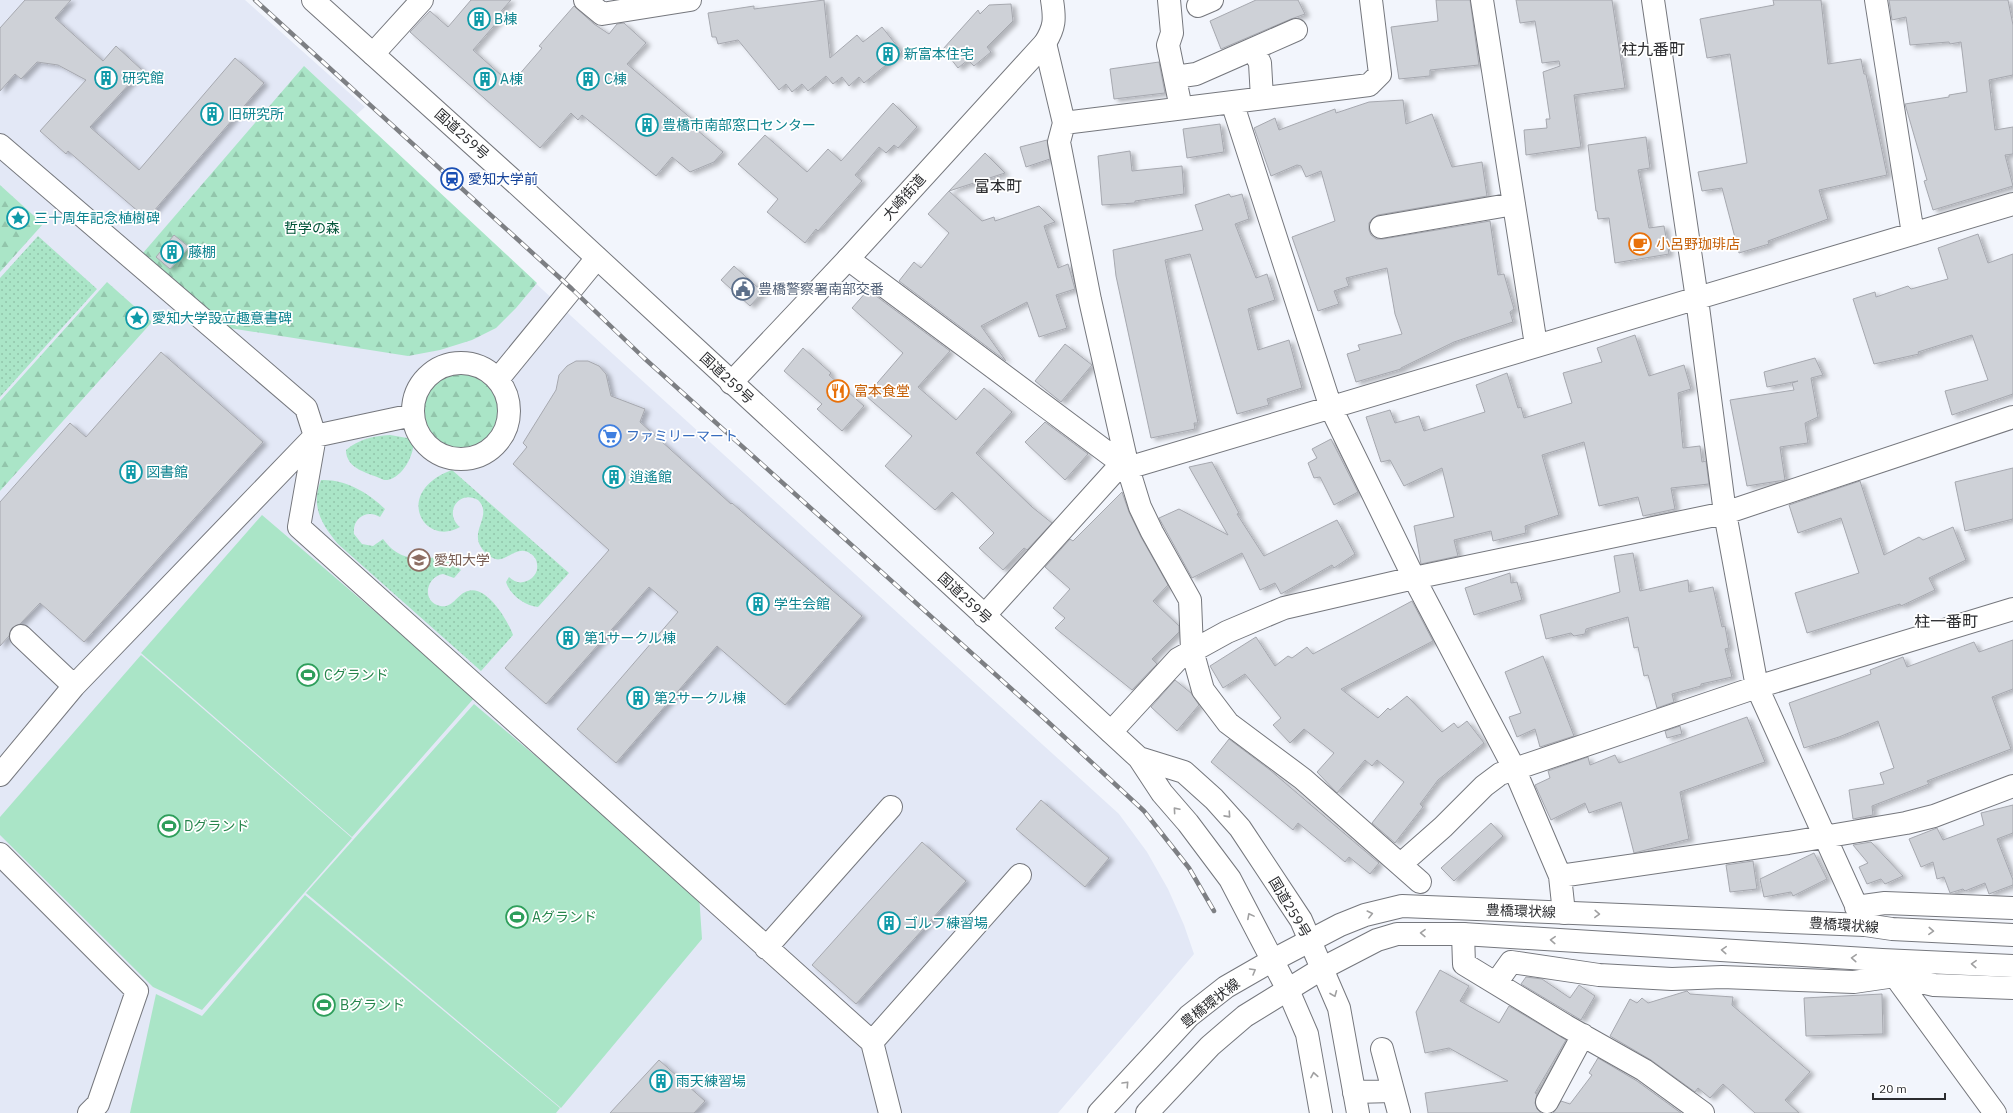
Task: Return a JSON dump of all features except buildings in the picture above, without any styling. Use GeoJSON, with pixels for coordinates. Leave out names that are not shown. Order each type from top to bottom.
{"type":"FeatureCollection","features":[{"type":"Feature","properties":{"kind":"main road","name":"国道259号"},"geometry":{"type":"LineString","coordinates":[[313,0],[597,258],[1139,758],[1162,793],[1188,823],[1230,879],[1273,960],[1307,1034],[1321,1113]]}},
{"type":"Feature","properties":{"kind":"main road"},"geometry":{"type":"LineString","coordinates":[[373,54],[422,0]]}},
{"type":"Feature","properties":{"kind":"main road"},"geometry":{"type":"LineString","coordinates":[[585,0],[602,14],[690,0]]}},
{"type":"Feature","properties":{"kind":"main road","name":"大崎街道"},"geometry":{"type":"LineString","coordinates":[[731,383],[848,259],[1045,43],[1052,32],[1055,18],[1052,0]]}},
{"type":"Feature","properties":{"kind":"main road"},"geometry":{"type":"LineString","coordinates":[[1169,0],[1172,33],[1168,45],[1181,108]]}},
{"type":"Feature","properties":{"kind":"main road"},"geometry":{"type":"LineString","coordinates":[[1064,123],[1370,85],[1380,74],[1371,0]]}},
{"type":"Feature","properties":{"kind":"main road"},"geometry":{"type":"LineString","coordinates":[[1482,0],[1536,345]]}},
{"type":"Feature","properties":{"kind":"main road"},"geometry":{"type":"LineString","coordinates":[[1653,0],[1697,299],[1725,513],[1757,687],[1860,916],[1885,903],[2013,908]]}},
{"type":"Feature","properties":{"kind":"main road"},"geometry":{"type":"LineString","coordinates":[[1876,0],[1913,234]]}},
{"type":"Feature","properties":{"kind":"main road"},"geometry":{"type":"LineString","coordinates":[[1175,77],[1196,74],[1296,30]]}},
{"type":"Feature","properties":{"kind":"main road"},"geometry":{"type":"LineString","coordinates":[[1045,43],[1064,123],[1059,142],[1090,300],[1128,468],[1140,507],[1190,600],[1192,650],[1203,690],[1228,723],[1303,779],[1420,882]]}},
{"type":"Feature","properties":{"kind":"main road"},"geometry":{"type":"LineString","coordinates":[[1253,49],[1260,63],[1262,98]]}},
{"type":"Feature","properties":{"kind":"main road"},"geometry":{"type":"LineString","coordinates":[[1232,102],[1331,408],[1414,578],[1514,768],[1560,876],[1564,913]]}},
{"type":"Feature","properties":{"kind":"main road"},"geometry":{"type":"LineString","coordinates":[[2,151],[306,408],[315,436],[299,527],[872,1042],[890,1113]]}},
{"type":"Feature","properties":{"kind":"main road"},"geometry":{"type":"LineString","coordinates":[[1381,227],[1514,204]]}},
{"type":"Feature","properties":{"kind":"main road"},"geometry":{"type":"LineString","coordinates":[[984,616],[1114,472],[2013,204]]}},
{"type":"Feature","properties":{"kind":"main road"},"geometry":{"type":"LineString","coordinates":[[498,379],[597,258]]}},
{"type":"Feature","properties":{"kind":"main road"},"geometry":{"type":"LineString","coordinates":[[848,259],[1128,468]]}},
{"type":"Feature","properties":{"kind":"main road"},"geometry":{"type":"LineString","coordinates":[[457,363],[472,364],[486,370],[498,379],[508,398],[509,419],[500,439],[486,452],[460,459],[450,458],[436,452],[425,442],[419,434],[414,415],[414,406],[419,388],[425,380],[440,368],[457,363]]}},
{"type":"Feature","properties":{"kind":"main road"},"geometry":{"type":"LineString","coordinates":[[0,775],[74,686],[315,436],[414,415]]}},
{"type":"Feature","properties":{"kind":"main road"},"geometry":{"type":"LineString","coordinates":[[1112,732],[1178,659],[1227,632],[1284,608],[1414,578],[1725,513],[2013,417]]}},
{"type":"Feature","properties":{"kind":"main road"},"geometry":{"type":"LineString","coordinates":[[1401,864],[1443,827],[1484,786],[1500,774],[1514,768],[1757,687],[2013,609]]}},
{"type":"Feature","properties":{"kind":"main road"},"geometry":{"type":"LineString","coordinates":[[21,636],[74,686]]}},
{"type":"Feature","properties":{"kind":"main road","name":"国道259号"},"geometry":{"type":"LineString","coordinates":[[1139,758],[1184,772],[1214,799],[1240,828],[1301,920],[1340,1008],[1356,1103]]}},
{"type":"Feature","properties":{"kind":"main road"},"geometry":{"type":"LineString","coordinates":[[1560,876],[1906,823],[1934,816],[2013,786]]}},
{"type":"Feature","properties":{"kind":"main road"},"geometry":{"type":"LineString","coordinates":[[766,948],[891,807]]}},
{"type":"Feature","properties":{"kind":"main road"},"geometry":{"type":"LineString","coordinates":[[0,854],[137,991],[98,1104],[89,1113]]}},
{"type":"Feature","properties":{"kind":"main road"},"geometry":{"type":"LineString","coordinates":[[872,1042],[1020,875]]}},
{"type":"Feature","properties":{"kind":"main road","name":"豊橋環状線"},"geometry":{"type":"LineString","coordinates":[[1099,1113],[1189,1016],[1226,987],[1273,960],[1311,942],[1340,925],[1365,915],[1402,906],[1564,913],[1860,916],[1892,928],[2013,935]]}},
{"type":"Feature","properties":{"kind":"main road","name":"豊橋環状線"},"geometry":{"type":"LineString","coordinates":[[1147,1113],[1210,1046],[1245,1016],[1323,968],[1377,940],[1397,934],[1463,934],[1895,966],[2013,966]]}},
{"type":"Feature","properties":{"kind":"main road"},"geometry":{"type":"LineString","coordinates":[[1463,934],[1464,964],[1644,1070],[1703,1113]]}},
{"type":"Feature","properties":{"kind":"main road"},"geometry":{"type":"LineString","coordinates":[[1496,983],[1511,962],[1599,975],[1672,979],[1722,977],[1854,982],[1895,966],[1934,985],[2013,988]]}},
{"type":"Feature","properties":{"kind":"main road"},"geometry":{"type":"LineString","coordinates":[[1895,966],[1995,1113]]}},
{"type":"Feature","properties":{"kind":"main road"},"geometry":{"type":"LineString","coordinates":[[1547,1102],[1583,1035]]}},
{"type":"Feature","properties":{"kind":"main road"},"geometry":{"type":"LineString","coordinates":[[1382,1049],[1399,1113]]}},
{"type":"Feature","properties":{"kind":"main road"},"geometry":{"type":"LineString","coordinates":[[1356,1103],[1393,1091]]}},
{"type":"Feature","properties":{"kind":"shaded area","name":"愛知大学"},"geometry":{"type":"Polygon","coordinates":[[[0,0],[245,0],[365,107],[356,115],[559,305],[1119,814],[1147,852],[1168,889],[1184,925],[1194,954],[1058,1113],[0,1113],[0,0]]]}},
{"type":"Feature","properties":{"kind":"green space","name":"哲学の森"},"geometry":{"type":"Polygon","coordinates":[[[304,66],[537,283],[516,308],[496,328],[472,340],[440,350],[408,356],[223,327],[143,253],[304,66]]]}},
{"type":"Feature","properties":{"kind":"green space"},"geometry":{"type":"Polygon","coordinates":[[[0,185],[43,224],[0,272],[0,185]]]}},
{"type":"Feature","properties":{"kind":"green space"},"geometry":{"type":"Polygon","coordinates":[[[38,236],[97,289],[0,397],[0,278],[38,236]]]}},
{"type":"Feature","properties":{"kind":"green space"},"geometry":{"type":"Polygon","coordinates":[[[107,282],[152,322],[0,491],[0,401],[107,282]]]}},
{"type":"Feature","properties":{"kind":"green space"},"geometry":{"type":"Polygon","coordinates":[[[462,373],[477,376],[484,380],[494,390],[498,397],[501,412],[498,427],[494,434],[484,444],[477,448],[462,451],[447,448],[440,444],[430,434],[426,427],[423,412],[426,397],[430,390],[440,380],[447,376],[462,373]]]}},
{"type":"Feature","properties":{"kind":"green space"},"geometry":{"type":"Polygon","coordinates":[[[390,435],[413,439],[410,459],[406,466],[396,476],[384,480],[360,470],[350,462],[347,457],[346,450],[356,443],[378,436],[390,435]]]}},
{"type":"Feature","properties":{"kind":"green space"},"geometry":{"type":"Polygon","coordinates":[[[452,470],[569,573],[538,607],[523,602],[519,599],[514,595],[506,582],[509,577],[517,582],[526,581],[532,578],[537,570],[536,560],[526,551],[515,552],[501,559],[496,559],[491,557],[482,549],[478,541],[478,534],[483,513],[482,507],[478,500],[471,497],[459,500],[453,509],[453,515],[455,521],[460,527],[447,531],[435,530],[426,524],[420,515],[419,503],[423,491],[434,480],[452,470]]]}},
{"type":"Feature","properties":{"kind":"green space"},"geometry":{"type":"Polygon","coordinates":[[[321,480],[339,482],[356,488],[379,503],[385,509],[380,517],[370,514],[361,516],[355,523],[354,534],[362,544],[373,546],[383,539],[393,550],[402,555],[412,558],[440,559],[450,562],[461,570],[454,578],[443,574],[433,579],[428,588],[429,597],[432,602],[437,605],[447,606],[460,595],[468,591],[475,591],[482,593],[502,613],[513,635],[481,671],[338,544],[327,530],[319,515],[317,498],[321,480]]]}},
{"type":"Feature","properties":{"kind":"green space","name":"Cグランド"},"geometry":{"type":"Polygon","coordinates":[[[262,515],[475,697],[352,837],[141,653],[262,515]]]}},
{"type":"Feature","properties":{"kind":"green space","name":"Dグランド"},"geometry":{"type":"Polygon","coordinates":[[[141,655],[352,838],[202,1010],[153,987],[0,835],[0,817],[141,655]]]}},
{"type":"Feature","properties":{"kind":"green space","name":"Aグランド"},"geometry":{"type":"Polygon","coordinates":[[[474,704],[699,894],[702,939],[561,1108],[306,893],[474,704]]]}},
{"type":"Feature","properties":{"kind":"green space","name":"Bグランド"},"geometry":{"type":"Polygon","coordinates":[[[305,895],[560,1108],[556,1113],[130,1113],[156,994],[202,1016],[305,895]]]}},
{"type":"Feature","properties":{"kind":"railway"},"geometry":{"type":"LineString","coordinates":[[255,0],[572,289],[644,358],[1046,720],[1144,811],[1189,868],[1214,911]]}},
{"type":"Feature","properties":{"kind":"place","name":"B棟"},"geometry":{"type":"Point","coordinates":[479,19]}},
{"type":"Feature","properties":{"kind":"place","name":"新富本住宅"},"geometry":{"type":"Point","coordinates":[888,54]}},
{"type":"Feature","properties":{"kind":"place","name":"研究館"},"geometry":{"type":"Point","coordinates":[106,78]}},
{"type":"Feature","properties":{"kind":"place","name":"A棟"},"geometry":{"type":"Point","coordinates":[485,79]}},
{"type":"Feature","properties":{"kind":"place","name":"C棟"},"geometry":{"type":"Point","coordinates":[588,79]}},
{"type":"Feature","properties":{"kind":"place","name":"旧研究所"},"geometry":{"type":"Point","coordinates":[212,114]}},
{"type":"Feature","properties":{"kind":"place","name":"豊橋市南部窓口センター"},"geometry":{"type":"Point","coordinates":[647,125]}},
{"type":"Feature","properties":{"kind":"place","name":"愛知大学前"},"geometry":{"type":"Point","coordinates":[452,179]}},
{"type":"Feature","properties":{"kind":"place","name":"三十周年記念植樹碑"},"geometry":{"type":"Point","coordinates":[18,218]}},
{"type":"Feature","properties":{"kind":"place","name":"小呂野珈琲店"},"geometry":{"type":"Point","coordinates":[1640,244]}},
{"type":"Feature","properties":{"kind":"place","name":"藤棚"},"geometry":{"type":"Point","coordinates":[172,252]}},
{"type":"Feature","properties":{"kind":"place","name":"豊橋警察署南部交番"},"geometry":{"type":"Point","coordinates":[743,289]}},
{"type":"Feature","properties":{"kind":"place","name":"愛知大学設立趣意書碑"},"geometry":{"type":"Point","coordinates":[137,318]}},
{"type":"Feature","properties":{"kind":"place","name":"富本食堂"},"geometry":{"type":"Point","coordinates":[838,391]}},
{"type":"Feature","properties":{"kind":"place","name":"ファミリーマート"},"geometry":{"type":"Point","coordinates":[610,436]}},
{"type":"Feature","properties":{"kind":"place","name":"図書館"},"geometry":{"type":"Point","coordinates":[131,472]}},
{"type":"Feature","properties":{"kind":"place","name":"逍遙館"},"geometry":{"type":"Point","coordinates":[614,477]}},
{"type":"Feature","properties":{"kind":"place","name":"愛知大学"},"geometry":{"type":"Point","coordinates":[419,560]}},
{"type":"Feature","properties":{"kind":"place","name":"学生会館"},"geometry":{"type":"Point","coordinates":[758,604]}},
{"type":"Feature","properties":{"kind":"place","name":"第1サークル棟"},"geometry":{"type":"Point","coordinates":[568,638]}},
{"type":"Feature","properties":{"kind":"place","name":"Cグランド"},"geometry":{"type":"Point","coordinates":[308,675]}},
{"type":"Feature","properties":{"kind":"place","name":"第2サークル棟"},"geometry":{"type":"Point","coordinates":[638,698]}},
{"type":"Feature","properties":{"kind":"place","name":"Dグランド"},"geometry":{"type":"Point","coordinates":[169,826]}},
{"type":"Feature","properties":{"kind":"place","name":"Aグランド"},"geometry":{"type":"Point","coordinates":[517,917]}},
{"type":"Feature","properties":{"kind":"place","name":"ゴルフ練習場"},"geometry":{"type":"Point","coordinates":[889,923]}},
{"type":"Feature","properties":{"kind":"place","name":"Bグランド"},"geometry":{"type":"Point","coordinates":[324,1005]}},
{"type":"Feature","properties":{"kind":"place","name":"雨天練習場"},"geometry":{"type":"Point","coordinates":[661,1081]}},
{"type":"Feature","properties":{"kind":"district","name":"柱九番町"},"geometry":{"type":"Point","coordinates":[1653,49]}},
{"type":"Feature","properties":{"kind":"district","name":"富本町"},"geometry":{"type":"Point","coordinates":[998,186]}},
{"type":"Feature","properties":{"kind":"district","name":"柱一番町"},"geometry":{"type":"Point","coordinates":[1946,621]}}]}
